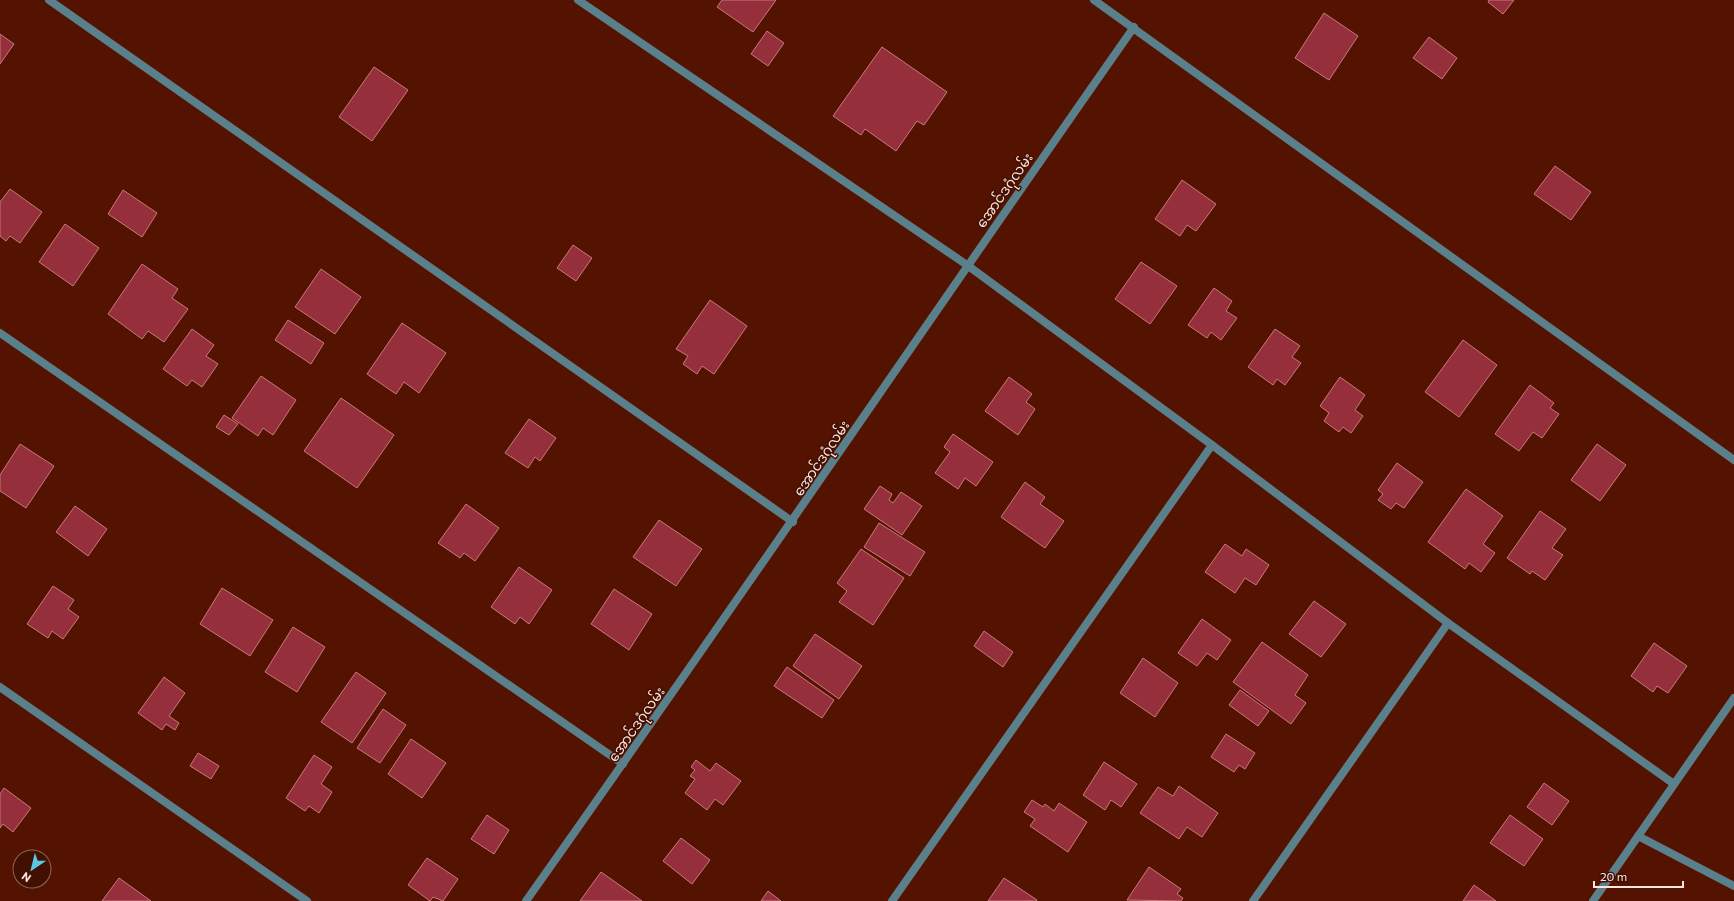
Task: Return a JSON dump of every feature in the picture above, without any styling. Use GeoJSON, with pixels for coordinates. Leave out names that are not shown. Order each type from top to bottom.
{"type":"FeatureCollection","features":[{"type":"Feature","properties":{"kind":"street"},"geometry":{"type":"LineString","coordinates":[[49,0],[793,522]]}},
{"type":"Feature","properties":{"kind":"street"},"geometry":{"type":"LineString","coordinates":[[578,0],[967,265],[1212,444],[1448,623],[1674,784]]}},
{"type":"Feature","properties":{"kind":"street"},"geometry":{"type":"LineString","coordinates":[[1094,0],[1134,27],[1734,460]]}},
{"type":"Feature","properties":{"kind":"street","name":"အောင်ဒဂုံလမ်း"},"geometry":{"type":"LineString","coordinates":[[526,901],[793,522],[967,265],[1134,27]]}},
{"type":"Feature","properties":{"kind":"street"},"geometry":{"type":"LineString","coordinates":[[0,333],[623,764]]}},
{"type":"Feature","properties":{"kind":"street"},"geometry":{"type":"LineString","coordinates":[[892,901],[1212,444]]}},
{"type":"Feature","properties":{"kind":"street"},"geometry":{"type":"LineString","coordinates":[[1254,901],[1448,623]]}},
{"type":"Feature","properties":{"kind":"street"},"geometry":{"type":"LineString","coordinates":[[0,687],[307,901]]}},
{"type":"Feature","properties":{"kind":"street"},"geometry":{"type":"LineString","coordinates":[[1593,901],[1734,698]]}},
{"type":"Feature","properties":{"kind":"street"},"geometry":{"type":"LineString","coordinates":[[1638,836],[1734,886]]}},
{"type":"Feature","properties":{"kind":"building"},"geometry":{"type":"Polygon","coordinates":[[[722,0],[776,0],[753,32],[717,7],[722,0]]]}},
{"type":"Feature","properties":{"kind":"building"},"geometry":{"type":"Polygon","coordinates":[[[1489,0],[1514,0],[1503,14],[1488,2],[1489,0]]]}},
{"type":"Feature","properties":{"kind":"building"},"geometry":{"type":"Polygon","coordinates":[[[1324,13],[1358,36],[1329,80],[1295,58],[1324,13]]]}},
{"type":"Feature","properties":{"kind":"building"},"geometry":{"type":"Polygon","coordinates":[[[767,31],[784,43],[768,66],[751,54],[767,31]]]}},
{"type":"Feature","properties":{"kind":"building"},"geometry":{"type":"Polygon","coordinates":[[[0,34],[14,44],[0,64],[0,34]]]}},
{"type":"Feature","properties":{"kind":"building"},"geometry":{"type":"Polygon","coordinates":[[[1429,37],[1457,58],[1442,79],[1413,58],[1429,37]]]}},
{"type":"Feature","properties":{"kind":"building"},"geometry":{"type":"Polygon","coordinates":[[[882,47],[947,92],[924,125],[917,121],[896,151],[865,129],[861,135],[833,116],[882,47]]]}},
{"type":"Feature","properties":{"kind":"building"},"geometry":{"type":"Polygon","coordinates":[[[374,67],[408,90],[372,141],[339,117],[374,67]]]}},
{"type":"Feature","properties":{"kind":"building"},"geometry":{"type":"Polygon","coordinates":[[[1555,166],[1591,192],[1571,220],[1534,194],[1555,166]]]}},
{"type":"Feature","properties":{"kind":"building"},"geometry":{"type":"Polygon","coordinates":[[[1182,180],[1216,204],[1196,231],[1187,225],[1180,236],[1155,219],[1182,180]]]}},
{"type":"Feature","properties":{"kind":"building"},"geometry":{"type":"Polygon","coordinates":[[[10,189],[42,212],[20,243],[10,236],[6,241],[0,236],[0,202],[10,189]]]}},
{"type":"Feature","properties":{"kind":"building"},"geometry":{"type":"Polygon","coordinates":[[[123,190],[157,213],[142,237],[108,214],[123,190]]]}},
{"type":"Feature","properties":{"kind":"building"},"geometry":{"type":"Polygon","coordinates":[[[65,224],[99,248],[73,286],[39,262],[65,224]]]}},
{"type":"Feature","properties":{"kind":"building"},"geometry":{"type":"Polygon","coordinates":[[[573,245],[592,258],[576,281],[557,268],[573,245]]]}},
{"type":"Feature","properties":{"kind":"building"},"geometry":{"type":"Polygon","coordinates":[[[1141,262],[1177,286],[1150,324],[1115,299],[1141,262]]]}},
{"type":"Feature","properties":{"kind":"building"},"geometry":{"type":"Polygon","coordinates":[[[142,264],[178,289],[172,298],[188,309],[164,342],[148,331],[142,339],[108,314],[142,264]]]}},
{"type":"Feature","properties":{"kind":"building"},"geometry":{"type":"Polygon","coordinates":[[[321,269],[361,297],[335,334],[295,307],[321,269]]]}},
{"type":"Feature","properties":{"kind":"building"},"geometry":{"type":"Polygon","coordinates":[[[1214,288],[1232,301],[1226,311],[1237,318],[1221,340],[1211,332],[1207,338],[1188,325],[1214,288]]]}},
{"type":"Feature","properties":{"kind":"building"},"geometry":{"type":"Polygon","coordinates":[[[710,300],[747,326],[714,374],[702,366],[697,374],[683,364],[688,356],[676,349],[710,300]]]}},
{"type":"Feature","properties":{"kind":"building"},"geometry":{"type":"Polygon","coordinates":[[[288,320],[324,343],[311,364],[275,340],[288,320]]]}},
{"type":"Feature","properties":{"kind":"building"},"geometry":{"type":"Polygon","coordinates":[[[402,323],[446,353],[419,393],[404,382],[396,394],[367,374],[402,323]]]}},
{"type":"Feature","properties":{"kind":"building"},"geometry":{"type":"Polygon","coordinates":[[[192,329],[214,345],[206,356],[218,364],[202,387],[192,380],[187,386],[163,369],[192,329]]]}},
{"type":"Feature","properties":{"kind":"building"},"geometry":{"type":"Polygon","coordinates":[[[1275,329],[1300,346],[1292,357],[1301,363],[1285,385],[1277,379],[1273,385],[1248,367],[1275,329]]]}},
{"type":"Feature","properties":{"kind":"building"},"geometry":{"type":"Polygon","coordinates":[[[1463,340],[1497,365],[1459,417],[1425,392],[1463,340]]]}},
{"type":"Feature","properties":{"kind":"building"},"geometry":{"type":"Polygon","coordinates":[[[261,376],[296,400],[273,435],[263,428],[258,436],[232,418],[261,376]]]}},
{"type":"Feature","properties":{"kind":"building"},"geometry":{"type":"Polygon","coordinates":[[[1009,377],[1032,394],[1026,402],[1035,409],[1018,435],[985,411],[1009,377]]]}},
{"type":"Feature","properties":{"kind":"building"},"geometry":{"type":"Polygon","coordinates":[[[1340,377],[1365,395],[1355,410],[1363,416],[1351,433],[1343,427],[1339,432],[1324,421],[1329,413],[1320,406],[1340,377]]]}},
{"type":"Feature","properties":{"kind":"building"},"geometry":{"type":"Polygon","coordinates":[[[1530,385],[1554,403],[1550,408],[1559,414],[1542,438],[1533,432],[1519,451],[1495,434],[1530,385]]]}},
{"type":"Feature","properties":{"kind":"building"},"geometry":{"type":"Polygon","coordinates":[[[341,398],[394,435],[357,488],[304,451],[341,398]]]}},
{"type":"Feature","properties":{"kind":"building"},"geometry":{"type":"Polygon","coordinates":[[[224,415],[238,424],[229,435],[216,427],[224,415]]]}},
{"type":"Feature","properties":{"kind":"building"},"geometry":{"type":"Polygon","coordinates":[[[529,419],[556,438],[540,461],[535,457],[528,468],[505,453],[529,419]]]}},
{"type":"Feature","properties":{"kind":"building"},"geometry":{"type":"Polygon","coordinates":[[[953,434],[993,462],[976,486],[965,478],[958,489],[935,473],[950,452],[944,447],[953,434]]]}},
{"type":"Feature","properties":{"kind":"building"},"geometry":{"type":"Polygon","coordinates":[[[20,444],[54,466],[26,508],[0,491],[0,475],[20,444]]]}},
{"type":"Feature","properties":{"kind":"building"},"geometry":{"type":"Polygon","coordinates":[[[1597,444],[1626,465],[1600,501],[1571,480],[1597,444]]]}},
{"type":"Feature","properties":{"kind":"building"},"geometry":{"type":"Polygon","coordinates":[[[1397,463],[1423,482],[1404,508],[1396,503],[1391,509],[1378,500],[1383,494],[1378,490],[1397,463]]]}},
{"type":"Feature","properties":{"kind":"building"},"geometry":{"type":"Polygon","coordinates":[[[1025,482],[1045,497],[1040,504],[1064,521],[1045,548],[1001,517],[1025,482]]]}},
{"type":"Feature","properties":{"kind":"building"},"geometry":{"type":"Polygon","coordinates":[[[880,486],[892,494],[889,500],[893,503],[901,492],[922,506],[902,535],[864,509],[880,486]]]}},
{"type":"Feature","properties":{"kind":"building"},"geometry":{"type":"Polygon","coordinates":[[[1466,489],[1503,516],[1483,544],[1495,553],[1481,572],[1469,563],[1465,569],[1428,542],[1466,489]]]}},
{"type":"Feature","properties":{"kind":"building"},"geometry":{"type":"Polygon","coordinates":[[[466,504],[499,528],[475,561],[464,553],[460,558],[438,543],[466,504]]]}},
{"type":"Feature","properties":{"kind":"building"},"geometry":{"type":"Polygon","coordinates":[[[75,506],[107,529],[88,556],[56,532],[75,506]]]}},
{"type":"Feature","properties":{"kind":"building"},"geometry":{"type":"Polygon","coordinates":[[[1540,511],[1566,529],[1552,548],[1563,555],[1545,580],[1532,571],[1530,574],[1507,558],[1540,511]]]}},
{"type":"Feature","properties":{"kind":"building"},"geometry":{"type":"Polygon","coordinates":[[[659,520],[702,549],[676,586],[633,557],[659,520]]]}},
{"type":"Feature","properties":{"kind":"building"},"geometry":{"type":"Polygon","coordinates":[[[879,523],[925,552],[910,576],[864,547],[879,523]]]}},
{"type":"Feature","properties":{"kind":"building"},"geometry":{"type":"Polygon","coordinates":[[[1225,544],[1242,556],[1246,549],[1269,565],[1256,585],[1245,578],[1235,593],[1205,572],[1225,544]]]}},
{"type":"Feature","properties":{"kind":"building"},"geometry":{"type":"Polygon","coordinates":[[[861,549],[904,578],[873,625],[839,602],[847,591],[837,583],[861,549]]]}},
{"type":"Feature","properties":{"kind":"building"},"geometry":{"type":"Polygon","coordinates":[[[519,567],[552,590],[529,624],[520,617],[515,624],[491,607],[519,567]]]}},
{"type":"Feature","properties":{"kind":"building"},"geometry":{"type":"Polygon","coordinates":[[[53,586],[74,600],[68,609],[79,617],[63,639],[52,631],[48,638],[27,624],[53,586]]]}},
{"type":"Feature","properties":{"kind":"building"},"geometry":{"type":"Polygon","coordinates":[[[222,588],[273,620],[250,656],[200,624],[222,588]]]}},
{"type":"Feature","properties":{"kind":"building"},"geometry":{"type":"Polygon","coordinates":[[[614,589],[652,614],[629,650],[591,624],[614,589]]]}},
{"type":"Feature","properties":{"kind":"building"},"geometry":{"type":"Polygon","coordinates":[[[1314,601],[1346,624],[1321,657],[1289,634],[1314,601]]]}},
{"type":"Feature","properties":{"kind":"building"},"geometry":{"type":"Polygon","coordinates":[[[1202,619],[1231,640],[1217,660],[1207,653],[1197,666],[1178,653],[1202,619]]]}},
{"type":"Feature","properties":{"kind":"building"},"geometry":{"type":"Polygon","coordinates":[[[293,627],[325,647],[297,692],[265,672],[293,627]]]}},
{"type":"Feature","properties":{"kind":"building"},"geometry":{"type":"Polygon","coordinates":[[[984,631],[1013,652],[1003,667],[974,646],[984,631]]]}},
{"type":"Feature","properties":{"kind":"building"},"geometry":{"type":"Polygon","coordinates":[[[815,634],[862,666],[839,699],[793,666],[815,634]]]}},
{"type":"Feature","properties":{"kind":"building"},"geometry":{"type":"Polygon","coordinates":[[[1262,642],[1308,675],[1295,695],[1306,703],[1291,724],[1233,682],[1262,642]]]}},
{"type":"Feature","properties":{"kind":"building"},"geometry":{"type":"Polygon","coordinates":[[[1654,643],[1687,666],[1668,693],[1657,686],[1653,692],[1631,676],[1654,643]]]}},
{"type":"Feature","properties":{"kind":"building"},"geometry":{"type":"Polygon","coordinates":[[[1143,658],[1178,683],[1155,717],[1120,693],[1143,658]]]}},
{"type":"Feature","properties":{"kind":"building"},"geometry":{"type":"Polygon","coordinates":[[[787,667],[834,700],[822,718],[774,686],[787,667]]]}},
{"type":"Feature","properties":{"kind":"building"},"geometry":{"type":"Polygon","coordinates":[[[356,672],[386,693],[352,743],[321,722],[356,672]]]}},
{"type":"Feature","properties":{"kind":"building"},"geometry":{"type":"Polygon","coordinates":[[[164,677],[185,693],[169,716],[179,723],[175,730],[166,724],[162,730],[138,713],[164,677]]]}},
{"type":"Feature","properties":{"kind":"building"},"geometry":{"type":"Polygon","coordinates":[[[1240,690],[1269,711],[1258,726],[1229,705],[1240,690]]]}},
{"type":"Feature","properties":{"kind":"building"},"geometry":{"type":"Polygon","coordinates":[[[383,709],[406,725],[380,763],[357,748],[383,709]]]}},
{"type":"Feature","properties":{"kind":"building"},"geometry":{"type":"Polygon","coordinates":[[[1226,734],[1255,753],[1245,769],[1239,765],[1234,772],[1211,757],[1226,734]]]}},
{"type":"Feature","properties":{"kind":"building"},"geometry":{"type":"Polygon","coordinates":[[[411,739],[446,763],[422,798],[388,774],[411,739]]]}},
{"type":"Feature","properties":{"kind":"building"},"geometry":{"type":"Polygon","coordinates":[[[198,753],[219,766],[211,779],[190,766],[198,753]]]}},
{"type":"Feature","properties":{"kind":"building"},"geometry":{"type":"Polygon","coordinates":[[[314,755],[332,767],[321,784],[332,792],[319,813],[309,806],[305,811],[286,798],[314,755]]]}},
{"type":"Feature","properties":{"kind":"building"},"geometry":{"type":"Polygon","coordinates":[[[696,760],[710,771],[716,763],[741,781],[723,805],[715,799],[707,810],[685,793],[695,779],[690,776],[695,770],[691,767],[696,760]]]}},
{"type":"Feature","properties":{"kind":"building"},"geometry":{"type":"Polygon","coordinates":[[[1104,762],[1137,784],[1121,807],[1111,800],[1105,810],[1083,795],[1104,762]]]}},
{"type":"Feature","properties":{"kind":"building"},"geometry":{"type":"Polygon","coordinates":[[[1544,783],[1569,801],[1552,825],[1527,807],[1544,783]]]}},
{"type":"Feature","properties":{"kind":"building"},"geometry":{"type":"Polygon","coordinates":[[[1179,786],[1218,813],[1202,837],[1187,827],[1179,839],[1140,813],[1158,787],[1173,796],[1179,786]]]}},
{"type":"Feature","properties":{"kind":"building"},"geometry":{"type":"Polygon","coordinates":[[[4,788],[31,808],[13,832],[3,824],[0,828],[0,794],[4,788]]]}},
{"type":"Feature","properties":{"kind":"building"},"geometry":{"type":"Polygon","coordinates":[[[1032,800],[1043,807],[1045,804],[1054,811],[1059,803],[1087,822],[1068,852],[1030,826],[1035,819],[1024,812],[1032,800]]]}},
{"type":"Feature","properties":{"kind":"building"},"geometry":{"type":"Polygon","coordinates":[[[487,815],[509,830],[494,854],[471,839],[487,815]]]}},
{"type":"Feature","properties":{"kind":"building"},"geometry":{"type":"Polygon","coordinates":[[[1510,815],[1543,839],[1524,866],[1490,843],[1510,815]]]}},
{"type":"Feature","properties":{"kind":"building"},"geometry":{"type":"Polygon","coordinates":[[[681,838],[710,860],[692,884],[663,861],[681,838]]]}},
{"type":"Feature","properties":{"kind":"building"},"geometry":{"type":"Polygon","coordinates":[[[427,858],[458,879],[443,901],[433,897],[430,901],[408,885],[427,858]]]}},
{"type":"Feature","properties":{"kind":"building"},"geometry":{"type":"Polygon","coordinates":[[[1149,867],[1181,889],[1177,894],[1183,898],[1181,901],[1127,900],[1149,867]]]}},
{"type":"Feature","properties":{"kind":"building"},"geometry":{"type":"Polygon","coordinates":[[[601,872],[642,901],[580,901],[601,872]]]}},
{"type":"Feature","properties":{"kind":"building"},"geometry":{"type":"Polygon","coordinates":[[[119,878],[151,901],[102,901],[119,878]]]}},
{"type":"Feature","properties":{"kind":"building"},"geometry":{"type":"Polygon","coordinates":[[[1004,878],[1037,900],[988,901],[1004,878]]]}},
{"type":"Feature","properties":{"kind":"building"},"geometry":{"type":"Polygon","coordinates":[[[1474,885],[1496,901],[1463,901],[1474,885]]]}},
{"type":"Feature","properties":{"kind":"building"},"geometry":{"type":"Polygon","coordinates":[[[768,891],[781,901],[761,901],[768,891]]]}}]}
